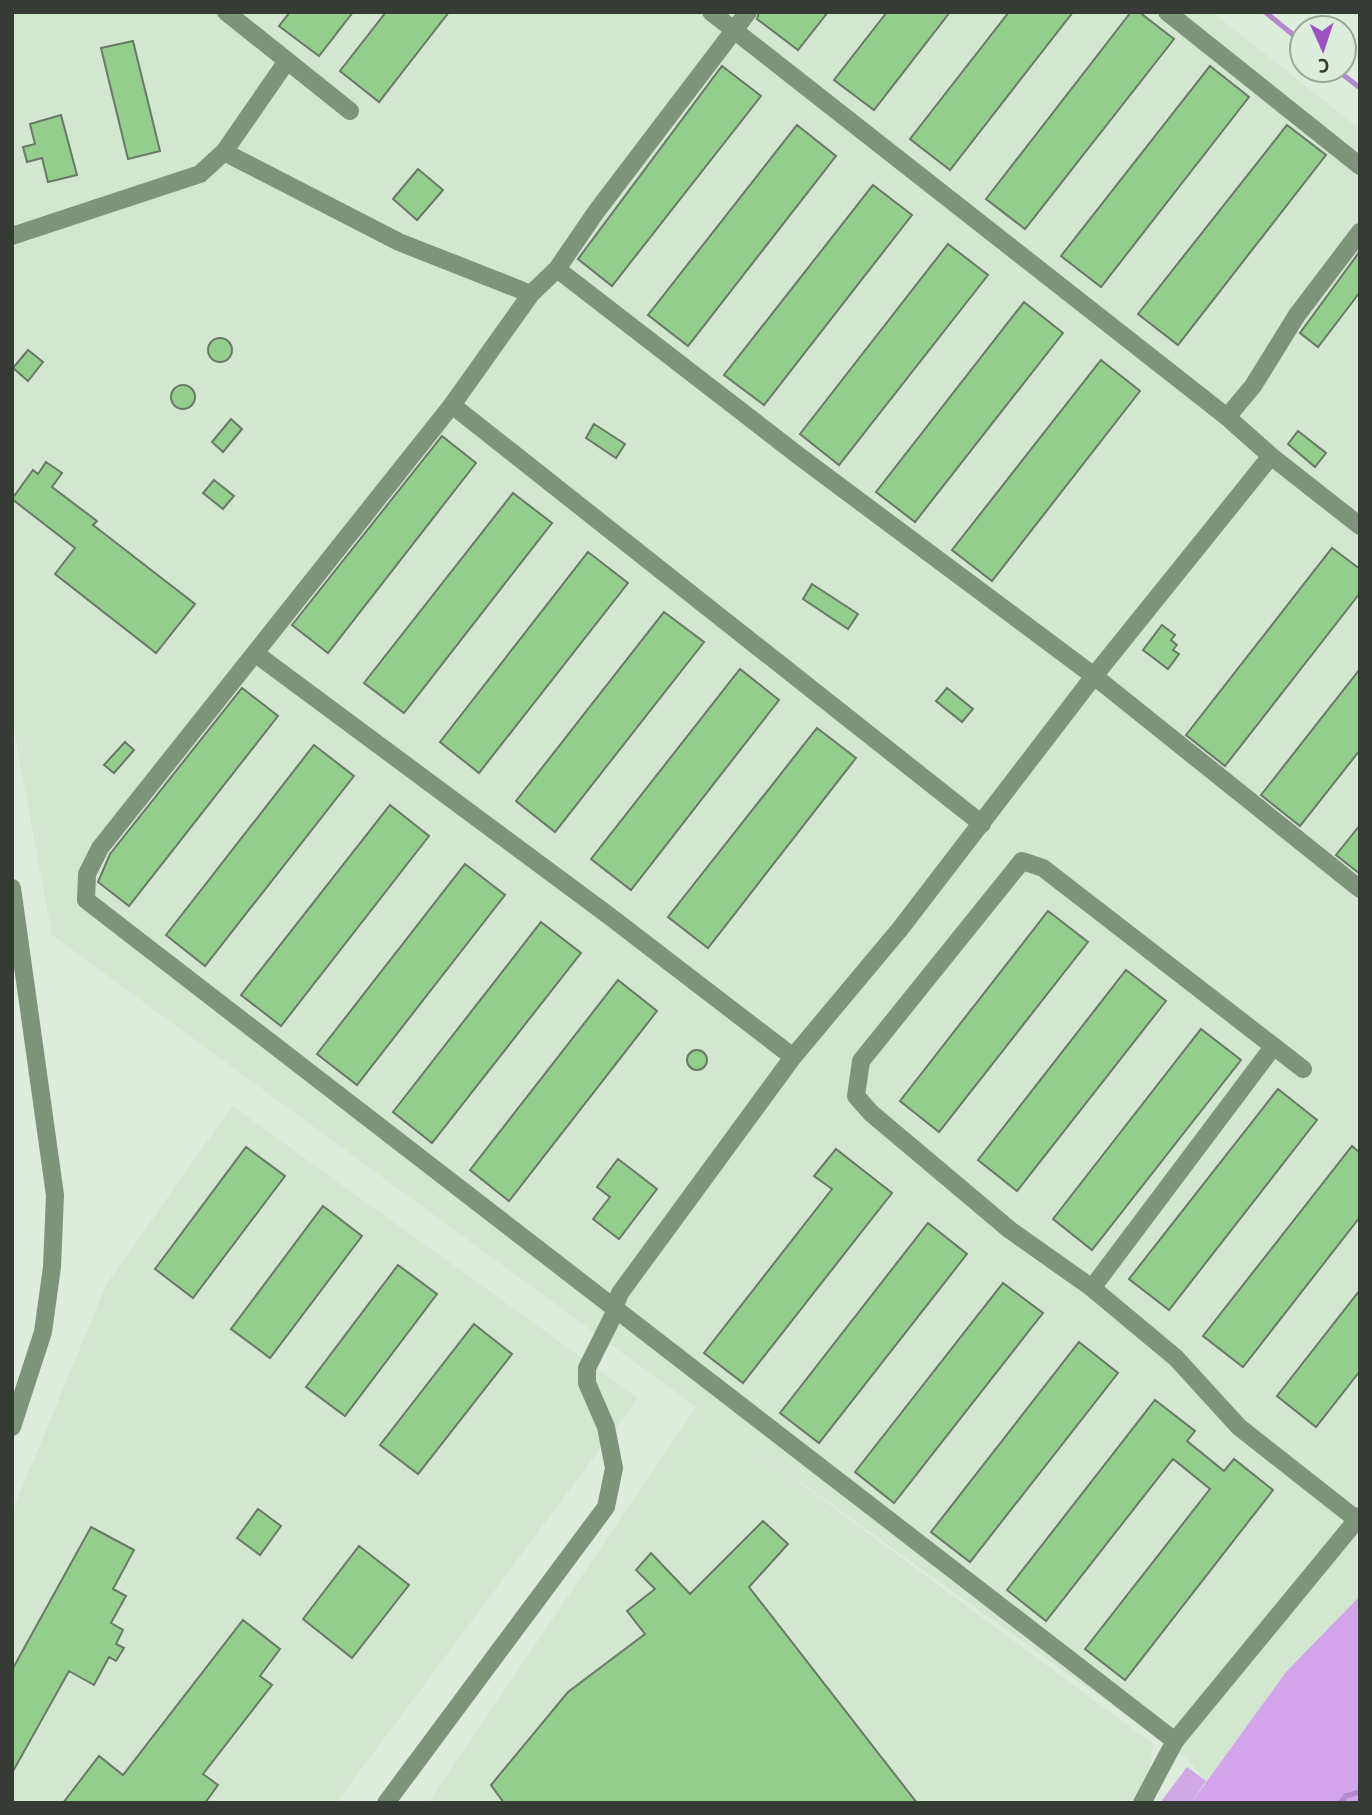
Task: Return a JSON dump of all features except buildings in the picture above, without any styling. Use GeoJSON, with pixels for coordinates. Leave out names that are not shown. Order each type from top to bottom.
{"type":"FeatureCollection","features":[{"type":"Feature","properties":{"kind":"lane"},"geometry":{"type":"LineString","coordinates":[[226,12],[349,111]]}},
{"type":"Feature","properties":{"kind":"lane"},"geometry":{"type":"LineString","coordinates":[[710,12],[1227,417],[1271,456],[1360,526]]}},
{"type":"Feature","properties":{"kind":"lane"},"geometry":{"type":"LineString","coordinates":[[748,12],[596,212],[557,269],[531,295],[452,405],[100,848],[87,874],[86,900],[1175,1741]]}},
{"type":"Feature","properties":{"kind":"lane"},"geometry":{"type":"LineString","coordinates":[[1167,12],[1360,166]]}},
{"type":"Feature","properties":{"kind":"lane"},"geometry":{"type":"LineString","coordinates":[[12,236],[200,174],[224,152],[287,61]]}},
{"type":"Feature","properties":{"kind":"lane"},"geometry":{"type":"LineString","coordinates":[[224,152],[399,242],[531,295]]}},
{"type":"Feature","properties":{"kind":"lane"},"geometry":{"type":"LineString","coordinates":[[1227,417],[1253,386],[1297,316],[1360,232]]}},
{"type":"Feature","properties":{"kind":"lane"},"geometry":{"type":"LineString","coordinates":[[557,269],[799,456],[1094,676],[1360,889]]}},
{"type":"Feature","properties":{"kind":"lane"},"geometry":{"type":"LineString","coordinates":[[452,405],[982,824]]}},
{"type":"Feature","properties":{"kind":"lane"},"geometry":{"type":"LineString","coordinates":[[386,1803],[606,1507],[614,1468],[606,1427],[587,1383],[587,1368],[616,1310],[615,1305],[620,1293],[793,1057],[982,824],[1094,676],[1271,456]]}},
{"type":"Feature","properties":{"kind":"lane"},"geometry":{"type":"LineString","coordinates":[[256,654],[608,915],[793,1057]]}},
{"type":"Feature","properties":{"kind":"lane"},"geometry":{"type":"LineString","coordinates":[[1142,1803],[1175,1741],[1358,1517],[1239,1427],[1176,1359],[1092,1288],[1010,1230],[871,1113],[856,1096],[861,1060],[1022,861],[1044,869],[1303,1069]]}},
{"type":"Feature","properties":{"kind":"lane"},"geometry":{"type":"LineString","coordinates":[[12,888],[55,1195],[52,1267],[43,1332],[12,1427]]}},
{"type":"Feature","properties":{"kind":"lane"},"geometry":{"type":"LineString","coordinates":[[1092,1288],[1273,1047]]}},
{"type":"Feature","properties":{"kind":"shaded area"},"geometry":{"type":"Polygon","coordinates":[[[12,12],[1212,12],[1288,72],[1288,84],[1303,84],[1360,129],[1360,1596],[1286,1672],[1206,1781],[1188,1760],[757,1451],[1153,1744],[1149,1774],[1130,1803],[428,1803],[696,1407],[52,935],[12,720],[12,12]]]}},
{"type":"Feature","properties":{"kind":"shaded area"},"geometry":{"type":"Polygon","coordinates":[[[232,1106],[638,1398],[336,1803],[12,1803],[12,1512],[106,1285],[232,1106]]]}},
{"type":"Feature","properties":{"kind":"shaded area"},"geometry":{"type":"Polygon","coordinates":[[[1360,1596],[1360,1803],[1191,1803],[1286,1672],[1360,1596]]]}},
{"type":"Feature","properties":{"kind":"shaded area"},"geometry":{"type":"Polygon","coordinates":[[[1187,1767],[1206,1781],[1191,1803],[1160,1803],[1187,1767]]]}},
{"type":"Feature","properties":{"kind":"waterway"},"geometry":{"type":"LineString","coordinates":[[1265,12],[1288,31]]}},
{"type":"Feature","properties":{"kind":"waterway"},"geometry":{"type":"LineString","coordinates":[[1355,84],[1360,88]]}},
{"type":"Feature","properties":{"kind":"waterway"},"geometry":{"type":"LineString","coordinates":[[1340,1803],[1346,1796],[1360,1792]]}}]}
